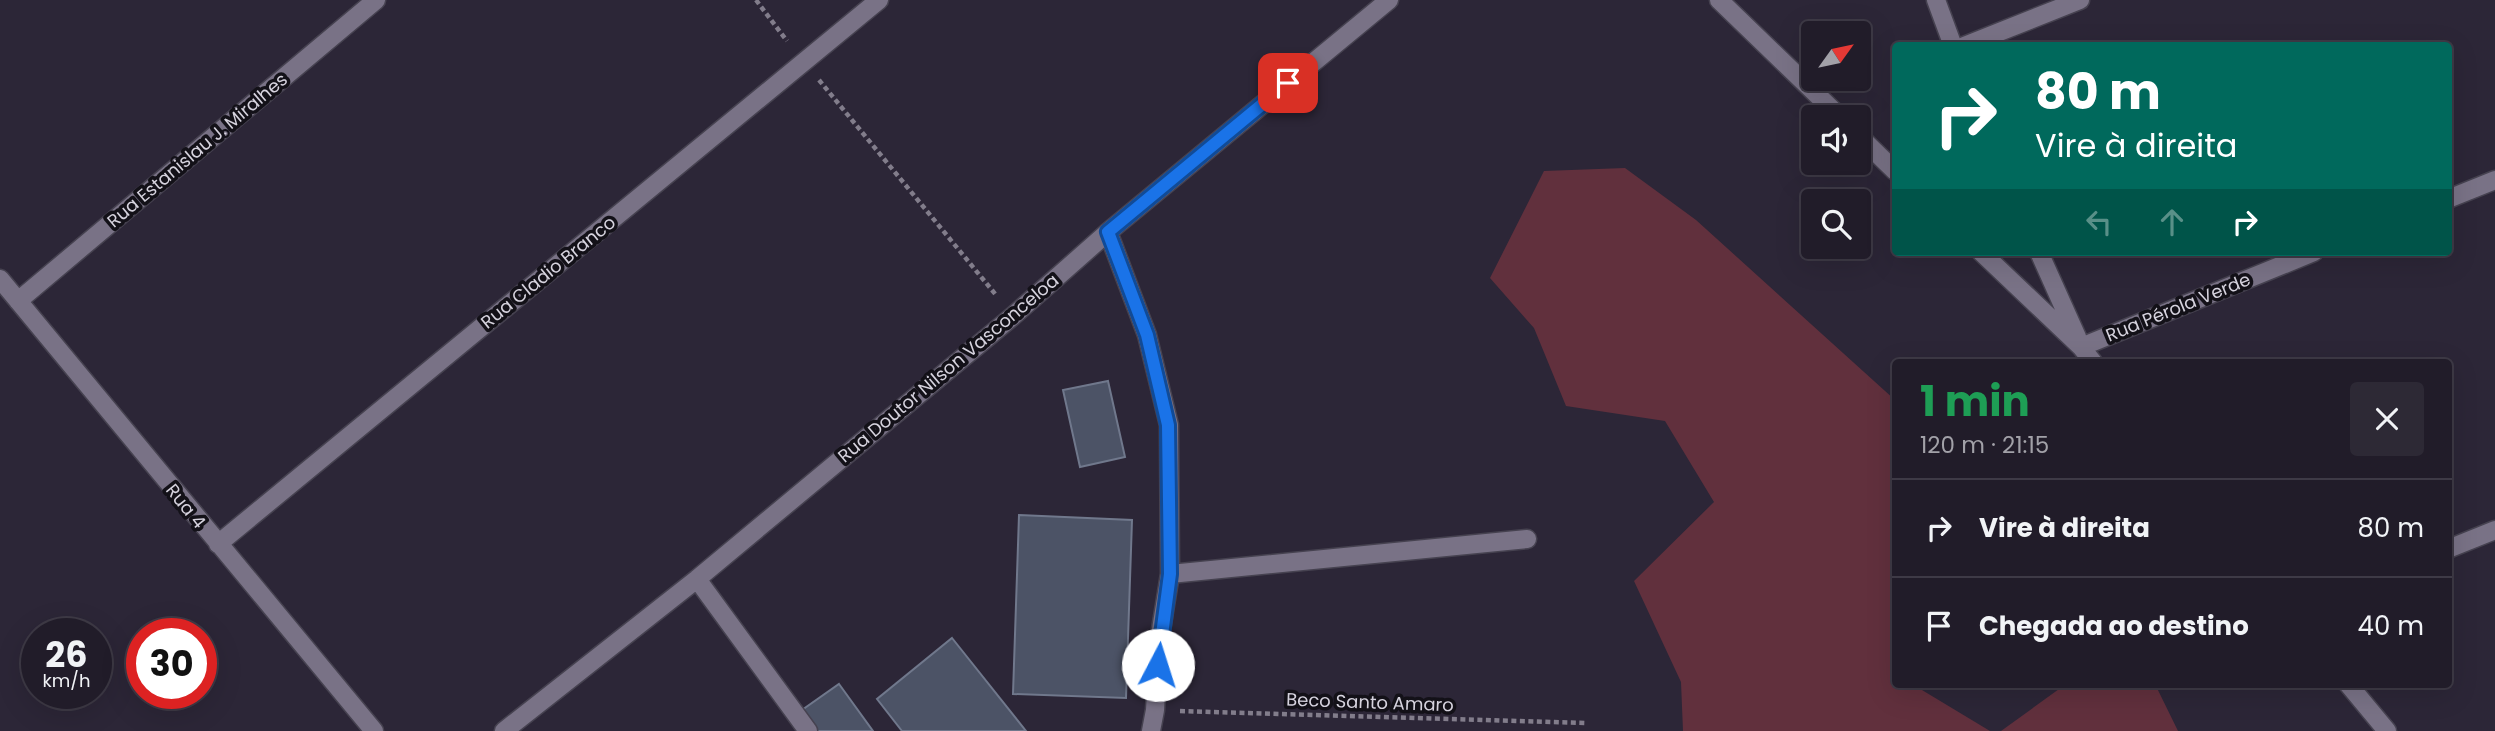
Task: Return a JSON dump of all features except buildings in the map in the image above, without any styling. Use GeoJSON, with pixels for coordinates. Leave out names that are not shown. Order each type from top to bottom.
{"type":"FeatureCollection","features":[{"type":"Feature","properties":{"kind":"street","name":"Rua Estanislau J. Miralhes"},"geometry":{"type":"LineString","coordinates":[[18,301],[376,0]]}},
{"type":"Feature","properties":{"kind":"street","name":"Rua Cladio Branco"},"geometry":{"type":"LineString","coordinates":[[218,544],[879,0]]}},
{"type":"Feature","properties":{"kind":"street","name":"Rua Doutor Nilson Vasconceloa"},"geometry":{"type":"LineString","coordinates":[[504,731],[697,579],[1013,316],[1108,232],[1389,0]]}},
{"type":"Feature","properties":{"kind":"street"},"geometry":{"type":"LineString","coordinates":[[1719,0],[1828,105]]}},
{"type":"Feature","properties":{"kind":"street"},"geometry":{"type":"LineString","coordinates":[[1936,0],[1952,42]]}},
{"type":"Feature","properties":{"kind":"street"},"geometry":{"type":"LineString","coordinates":[[1974,42],[2080,0]]}},
{"type":"Feature","properties":{"kind":"street"},"geometry":{"type":"LineString","coordinates":[[1871,148],[1892,168]]}},
{"type":"Feature","properties":{"kind":"street"},"geometry":{"type":"LineString","coordinates":[[2452,197],[2495,180]]}},
{"type":"Feature","properties":{"kind":"street"},"geometry":{"type":"LineString","coordinates":[[1108,232],[1147,335],[1168,425],[1170,574],[1159,642],[1155,710],[1151,731]]}},
{"type":"Feature","properties":{"kind":"street"},"geometry":{"type":"LineString","coordinates":[[1985,256],[2091,359]]}},
{"type":"Feature","properties":{"kind":"street"},"geometry":{"type":"LineString","coordinates":[[2041,256],[2081,347]]}},
{"type":"Feature","properties":{"kind":"street","name":"Rua Pérola Verde"},"geometry":{"type":"LineString","coordinates":[[2081,347],[2304,256]]}},
{"type":"Feature","properties":{"kind":"street","name":"Rua 4"},"geometry":{"type":"LineString","coordinates":[[0,279],[374,731]]}},
{"type":"Feature","properties":{"kind":"street"},"geometry":{"type":"LineString","coordinates":[[2452,547],[2495,530]]}},
{"type":"Feature","properties":{"kind":"street"},"geometry":{"type":"LineString","coordinates":[[1170,574],[1527,539]]}},
{"type":"Feature","properties":{"kind":"street"},"geometry":{"type":"LineString","coordinates":[[697,579],[808,731]]}},
{"type":"Feature","properties":{"kind":"street"},"geometry":{"type":"LineString","coordinates":[[2351,688],[2387,731]]}},
{"type":"Feature","properties":{"kind":"path"},"geometry":{"type":"LineString","coordinates":[[755,0],[1013,316]]}},
{"type":"Feature","properties":{"kind":"path","name":"Beco Santo Amaro"},"geometry":{"type":"LineString","coordinates":[[1155,710],[1584,723]]}},
{"type":"Feature","properties":{"kind":"shaded area"},"geometry":{"type":"Polygon","coordinates":[[[1625,168],[1696,220],[1892,397],[1892,688],[1919,688],[1990,731],[1683,731],[1681,682],[1634,581],[1714,502],[1665,421],[1566,406],[1534,328],[1490,278],[1544,171],[1625,168]]]}},
{"type":"Feature","properties":{"kind":"shaded area"},"geometry":{"type":"Polygon","coordinates":[[[2060,688],[2157,688],[2178,731],[2001,731],[2060,688]]]}},
{"type":"Feature","properties":{"kind":"route"},"geometry":{"type":"LineString","coordinates":[[1158,665],[1170,574],[1168,425],[1147,335],[1108,232],[1288,83]]}}]}
